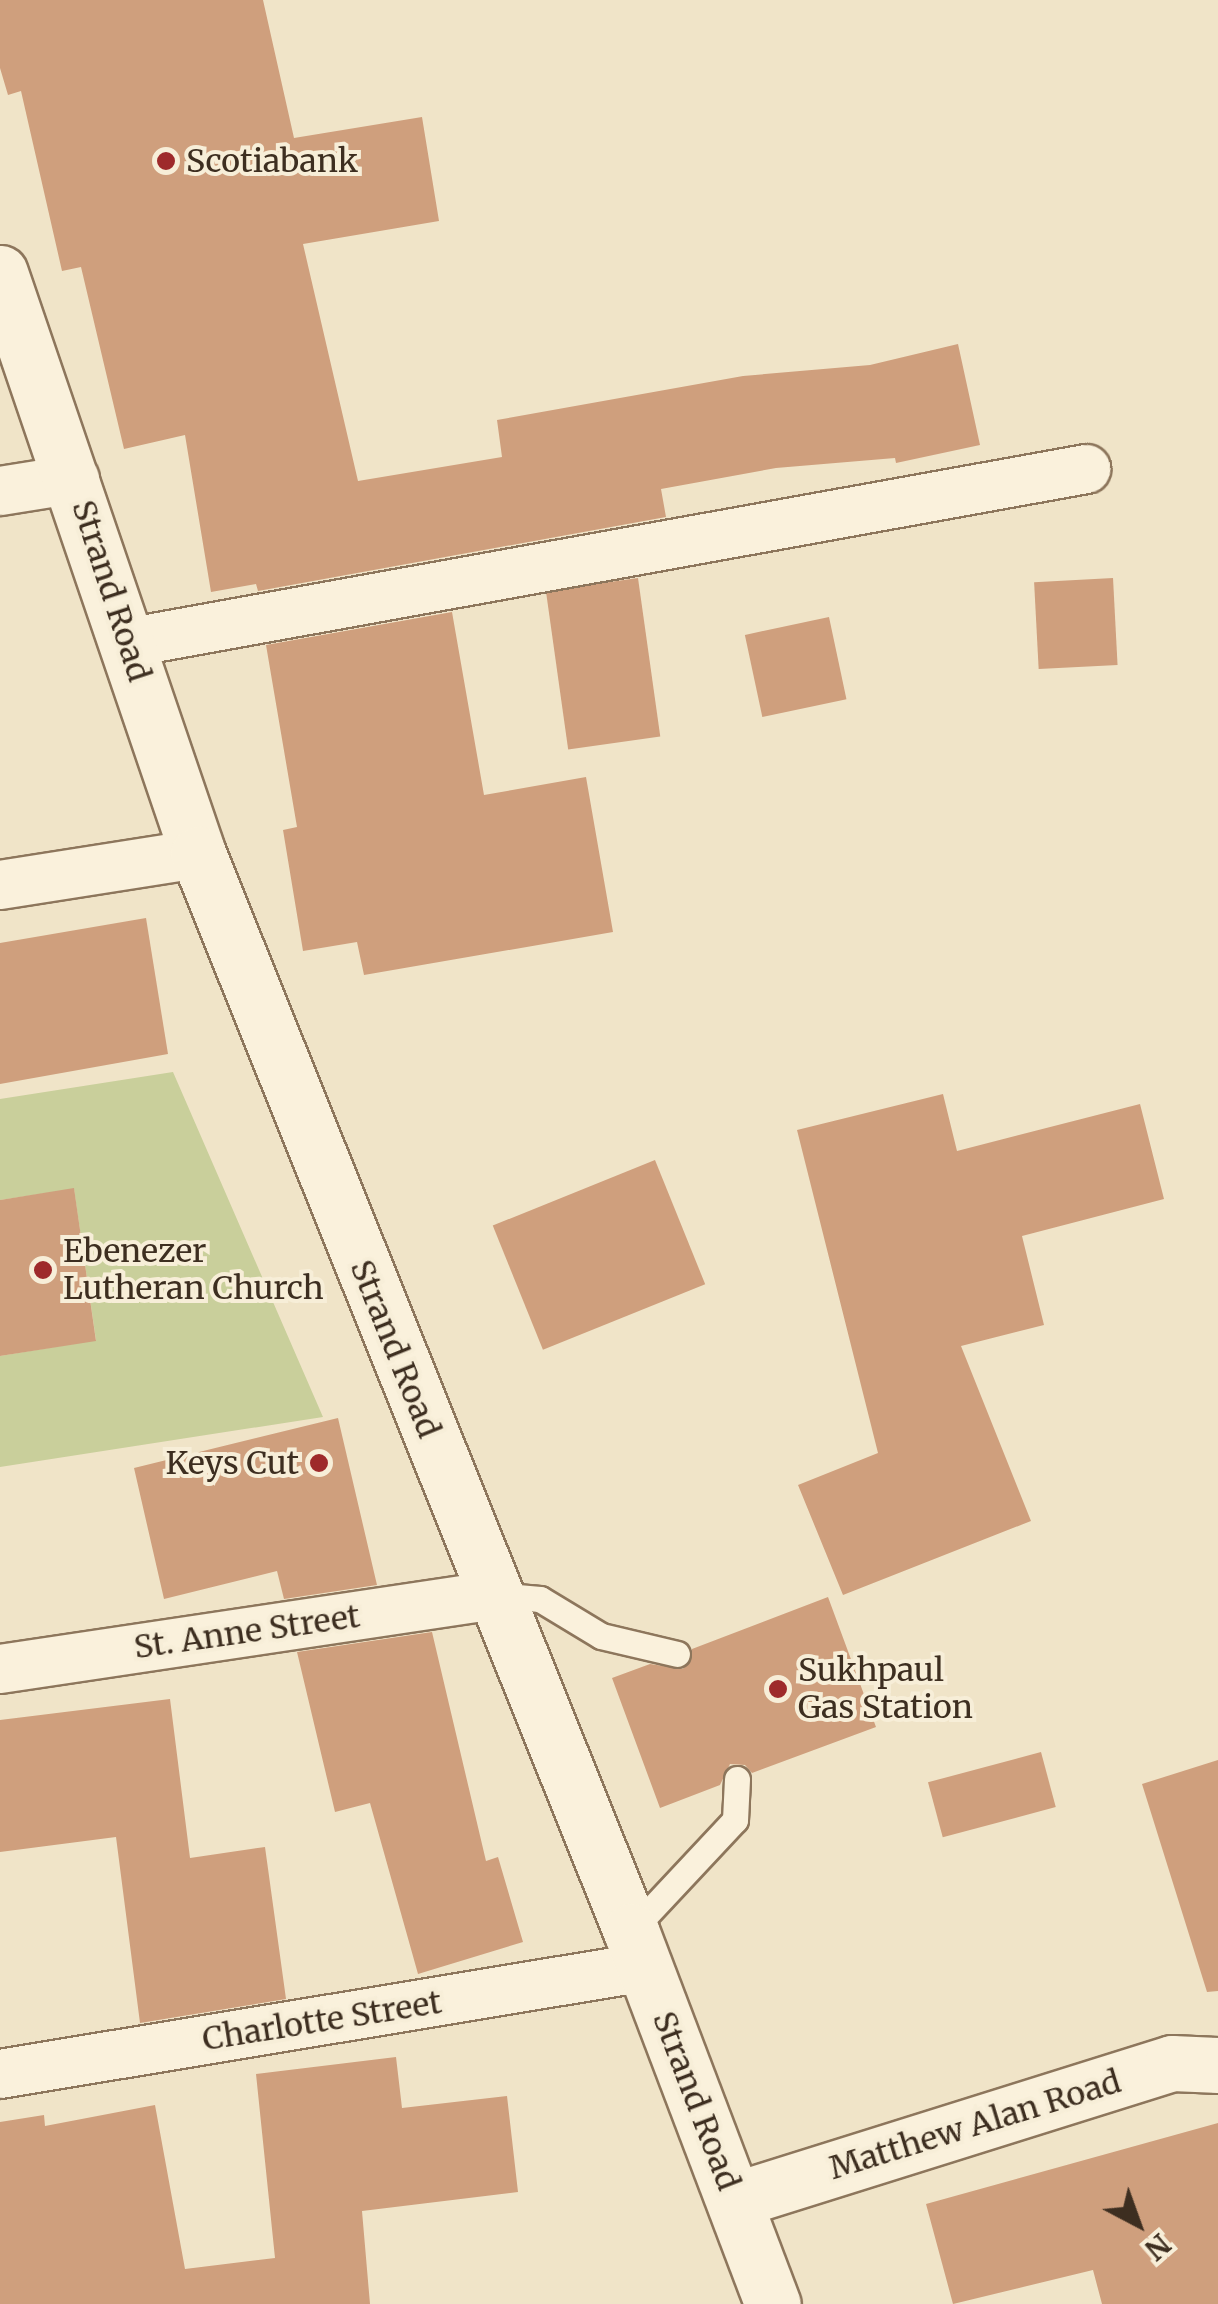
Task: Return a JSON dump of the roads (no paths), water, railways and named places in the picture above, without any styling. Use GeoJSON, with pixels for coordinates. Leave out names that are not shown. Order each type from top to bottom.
{"type":"FeatureCollection","features":[{"type":"Feature","properties":{"kind":"street","name":"Strand Road"},"geometry":{"type":"LineString","coordinates":[[0,273],[76,480],[126,644],[198,854],[638,1949],[773,2304]]}},
{"type":"Feature","properties":{"kind":"street"},"geometry":{"type":"LineString","coordinates":[[126,644],[1086,468]]}},
{"type":"Feature","properties":{"kind":"street"},"geometry":{"type":"LineString","coordinates":[[0,492],[76,480]]}},
{"type":"Feature","properties":{"kind":"street"},"geometry":{"type":"LineString","coordinates":[[0,885],[198,854]]}},
{"type":"Feature","properties":{"kind":"street","name":"St. Anne Street"},"geometry":{"type":"LineString","coordinates":[[0,1669],[494,1595]]}},
{"type":"Feature","properties":{"kind":"street","name":"Charlotte Street"},"geometry":{"type":"LineString","coordinates":[[0,2074],[638,1949]]}},
{"type":"Feature","properties":{"kind":"street","name":"Matthew Alan Road"},"geometry":{"type":"LineString","coordinates":[[735,2200],[1172,2063],[1218,2065]]}},
{"type":"Feature","properties":{"kind":"lane"},"geometry":{"type":"LineString","coordinates":[[494,1595],[540,1598],[601,1636],[677,1654]]}},
{"type":"Feature","properties":{"kind":"lane"},"geometry":{"type":"LineString","coordinates":[[638,1949],[735,1820],[737,1779]]}},
{"type":"Feature","properties":{"kind":"place","name":"Scotiabank"},"geometry":{"type":"Point","coordinates":[166,161]}},
{"type":"Feature","properties":{"kind":"place","name":"Ebenezer Lutheran Church"},"geometry":{"type":"Point","coordinates":[43,1270]}},
{"type":"Feature","properties":{"kind":"place","name":"Keys Cut"},"geometry":{"type":"Point","coordinates":[319,1463]}},
{"type":"Feature","properties":{"kind":"place","name":"Sukhpaul Gas Station"},"geometry":{"type":"Point","coordinates":[778,1689]}}]}
